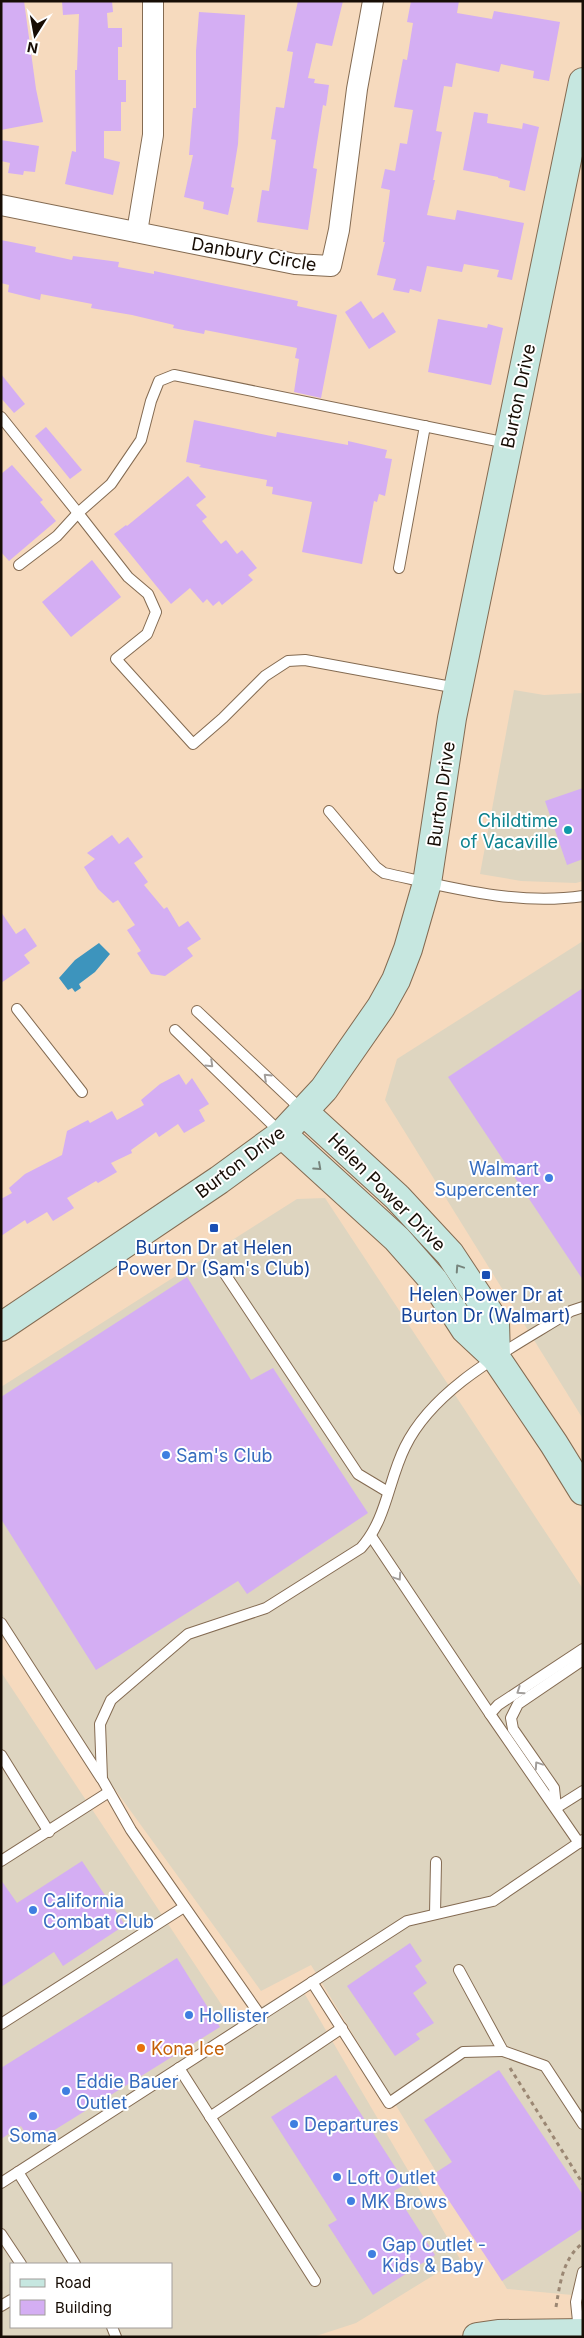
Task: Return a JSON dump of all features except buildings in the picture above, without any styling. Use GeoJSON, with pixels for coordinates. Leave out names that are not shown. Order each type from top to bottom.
{"type":"FeatureCollection","features":[{"type":"Feature","properties":{"kind":"street"},"geometry":{"type":"LineString","coordinates":[[137,232],[154,135],[153,1]]}},
{"type":"Feature","properties":{"kind":"street","name":"Danbury Circle"},"geometry":{"type":"LineString","coordinates":[[1,205],[295,264],[332,266],[339,230],[357,89],[373,1]]}},
{"type":"Feature","properties":{"kind":"street","name":"Burton Drive"},"geometry":{"type":"LineString","coordinates":[[1,1327],[219,1180],[282,1134],[324,1089],[381,1007],[396,980],[408,949],[427,883],[458,688],[583,82]]}},
{"type":"Feature","properties":{"kind":"street","name":"Helen Power Drive"},"geometry":{"type":"LineString","coordinates":[[303,1111],[396,1196],[450,1254],[495,1322],[496,1358]]}},
{"type":"Feature","properties":{"kind":"street","name":"Helen Power Drive"},"geometry":{"type":"LineString","coordinates":[[282,1134],[397,1239],[434,1281],[465,1328],[496,1358],[583,1491]]}},
{"type":"Feature","properties":{"kind":"street"},"geometry":{"type":"LineString","coordinates":[[477,2337],[498,2334],[581,2334]]}},
{"type":"Feature","properties":{"kind":"lane"},"geometry":{"type":"LineString","coordinates":[[19,565],[57,536],[78,513],[112,484],[141,440],[151,401],[159,381],[174,375],[508,444]]}},
{"type":"Feature","properties":{"kind":"lane"},"geometry":{"type":"LineString","coordinates":[[1,417],[128,577],[148,594],[156,612],[147,634],[116,659],[193,744],[223,718],[264,676],[288,661],[305,660],[458,688]]}},
{"type":"Feature","properties":{"kind":"lane"},"geometry":{"type":"LineString","coordinates":[[398,568],[424,426]]}},
{"type":"Feature","properties":{"kind":"lane"},"geometry":{"type":"LineString","coordinates":[[329,811],[376,867],[384,873],[459,890],[534,899],[561,900],[583,896]]}},
{"type":"Feature","properties":{"kind":"lane"},"geometry":{"type":"LineString","coordinates":[[17,1010],[82,1092]]}},
{"type":"Feature","properties":{"kind":"lane"},"geometry":{"type":"LineString","coordinates":[[197,1011],[303,1111]]}},
{"type":"Feature","properties":{"kind":"lane"},"geometry":{"type":"LineString","coordinates":[[175,1030],[282,1134]]}},
{"type":"Feature","properties":{"kind":"lane"},"geometry":{"type":"LineString","coordinates":[[225,1274],[358,1474],[388,1492]]}},
{"type":"Feature","properties":{"kind":"lane"},"geometry":{"type":"LineString","coordinates":[[102,1779],[100,1724],[110,1700],[188,1634],[266,1608],[361,1548],[382,1518],[388,1492],[405,1446],[432,1407],[496,1358],[571,1311],[583,1307]]}},
{"type":"Feature","properties":{"kind":"lane"},"geometry":{"type":"LineString","coordinates":[[1,2183],[407,1921],[493,1901],[581,1842],[490,1714],[371,1536]]}},
{"type":"Feature","properties":{"kind":"lane"},"geometry":{"type":"LineString","coordinates":[[1,1623],[102,1779],[131,1830],[260,2015]]}},
{"type":"Feature","properties":{"kind":"lane"},"geometry":{"type":"LineString","coordinates":[[490,1714],[498,1706],[583,1649]]}},
{"type":"Feature","properties":{"kind":"lane"},"geometry":{"type":"LineString","coordinates":[[556,1808],[554,1788],[513,1729],[511,1718],[518,1704],[583,1660]]}},
{"type":"Feature","properties":{"kind":"lane"},"geometry":{"type":"LineString","coordinates":[[1,1755],[49,1832]]}},
{"type":"Feature","properties":{"kind":"lane"},"geometry":{"type":"LineString","coordinates":[[556,1808],[583,1791]]}},
{"type":"Feature","properties":{"kind":"lane"},"geometry":{"type":"LineString","coordinates":[[1,1861],[109,1792]]}},
{"type":"Feature","properties":{"kind":"lane"},"geometry":{"type":"LineString","coordinates":[[435,1914],[436,1862]]}},
{"type":"Feature","properties":{"kind":"lane"},"geometry":{"type":"LineString","coordinates":[[1,2024],[184,1906]]}},
{"type":"Feature","properties":{"kind":"lane"},"geometry":{"type":"LineString","coordinates":[[459,1970],[503,2051]]}},
{"type":"Feature","properties":{"kind":"lane"},"geometry":{"type":"LineString","coordinates":[[312,1982],[389,2103],[463,2052],[503,2051],[545,2066],[583,2124]]}},
{"type":"Feature","properties":{"kind":"lane"},"geometry":{"type":"LineString","coordinates":[[210,2117],[342,2028]]}},
{"type":"Feature","properties":{"kind":"lane"},"geometry":{"type":"LineString","coordinates":[[179,2068],[315,2281]]}},
{"type":"Feature","properties":{"kind":"lane"},"geometry":{"type":"LineString","coordinates":[[18,2172],[74,2263]]}},
{"type":"Feature","properties":{"kind":"lane"},"geometry":{"type":"LineString","coordinates":[[1,2234],[20,2263]]}},
{"type":"Feature","properties":{"kind":"lane"},"geometry":{"type":"LineString","coordinates":[[581,2334],[576,2302],[583,2272]]}},
{"type":"Feature","properties":{"kind":"path"},"geometry":{"type":"LineString","coordinates":[[507,2063],[583,2184]]}},
{"type":"Feature","properties":{"kind":"path"},"geometry":{"type":"LineString","coordinates":[[556,2307],[562,2273],[575,2249],[583,2243]]}},
{"type":"Feature","properties":{"kind":"shaded area"},"geometry":{"type":"Polygon","coordinates":[[[514,690],[544,695],[583,693],[583,881],[576,883],[521,881],[480,874],[514,690]]]}},
{"type":"Feature","properties":{"kind":"shaded area"},"geometry":{"type":"Polygon","coordinates":[[[583,941],[583,1419],[385,1100],[397,1059],[583,941]]]}},
{"type":"Feature","properties":{"kind":"shaded area"},"geometry":{"type":"Polygon","coordinates":[[[325,1198],[583,1589],[583,2296],[507,2289],[311,1965],[261,1991],[1,1632],[1,1387],[297,1199],[325,1198]]]}},
{"type":"Feature","properties":{"kind":"shaded area"},"geometry":{"type":"Polygon","coordinates":[[[1,1672],[233,2022],[300,1986],[460,2259],[356,2323],[313,2337],[1,2337],[1,1672]]]}},
{"type":"Feature","properties":{"kind":"water"},"geometry":{"type":"Polygon","coordinates":[[[99,943],[110,954],[95,972],[79,984],[81,988],[75,992],[72,988],[68,990],[59,978],[75,960],[99,943]]]}},
{"type":"Feature","properties":{"kind":"place","name":"Childtime of Vacaville"},"geometry":{"type":"Point","coordinates":[568,830]}},
{"type":"Feature","properties":{"kind":"place","name":"Walmart Supercenter"},"geometry":{"type":"Point","coordinates":[549,1178]}},
{"type":"Feature","properties":{"kind":"place","name":"Burton Dr at Helen Power Dr (Sam's Club)"},"geometry":{"type":"Point","coordinates":[214,1228]}},
{"type":"Feature","properties":{"kind":"place","name":"Helen Power Dr at Burton Dr (Walmart)"},"geometry":{"type":"Point","coordinates":[486,1275]}},
{"type":"Feature","properties":{"kind":"place","name":"Sam's Club"},"geometry":{"type":"Point","coordinates":[166,1455]}},
{"type":"Feature","properties":{"kind":"place","name":"California Combat Club"},"geometry":{"type":"Point","coordinates":[33,1910]}},
{"type":"Feature","properties":{"kind":"place","name":"Hollister"},"geometry":{"type":"Point","coordinates":[189,2015]}},
{"type":"Feature","properties":{"kind":"place","name":"Kona Ice"},"geometry":{"type":"Point","coordinates":[141,2048]}},
{"type":"Feature","properties":{"kind":"place","name":"Eddie Bauer Outlet"},"geometry":{"type":"Point","coordinates":[66,2091]}},
{"type":"Feature","properties":{"kind":"place","name":"Soma"},"geometry":{"type":"Point","coordinates":[33,2116]}},
{"type":"Feature","properties":{"kind":"place","name":"Departures"},"geometry":{"type":"Point","coordinates":[294,2124]}},
{"type":"Feature","properties":{"kind":"place","name":"Loft Outlet"},"geometry":{"type":"Point","coordinates":[337,2177]}},
{"type":"Feature","properties":{"kind":"place","name":"MK Brows"},"geometry":{"type":"Point","coordinates":[351,2201]}},
{"type":"Feature","properties":{"kind":"place","name":"Gap Outlet - Kids & Baby"},"geometry":{"type":"Point","coordinates":[372,2254]}}]}
